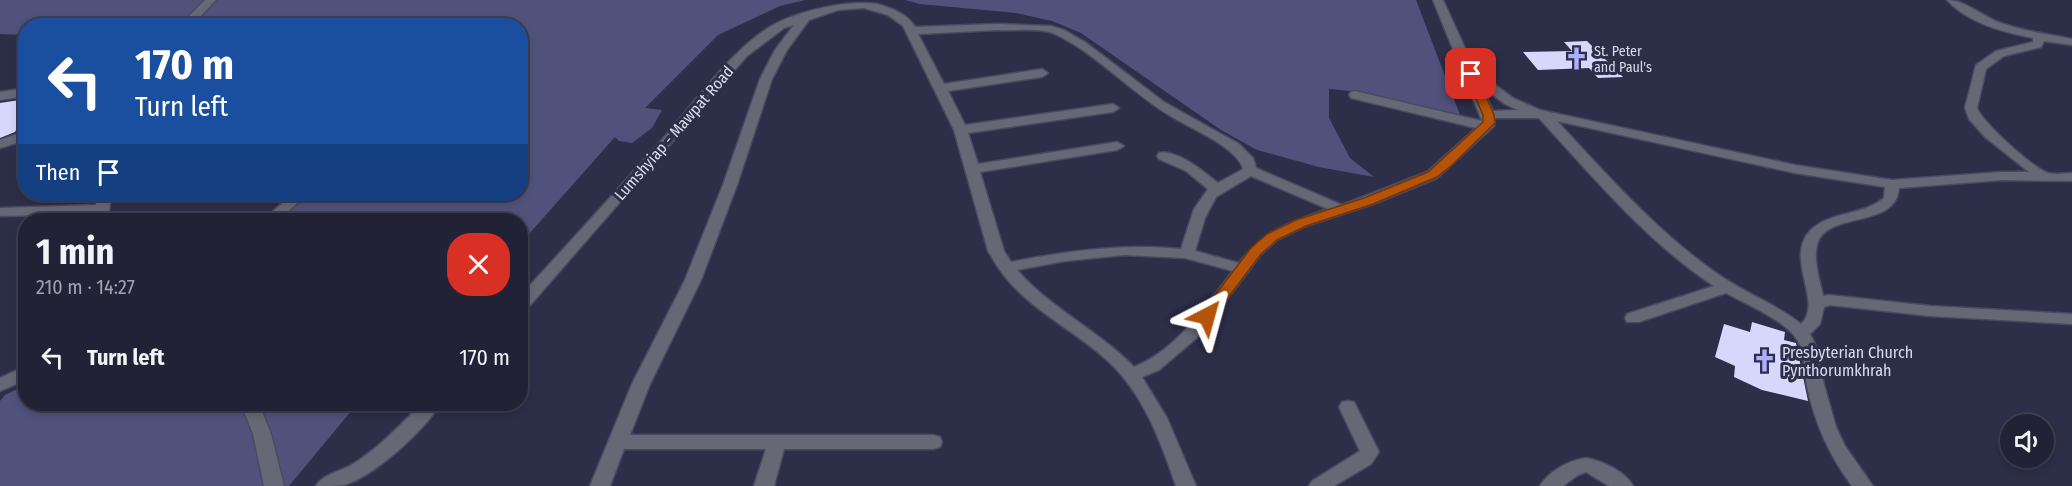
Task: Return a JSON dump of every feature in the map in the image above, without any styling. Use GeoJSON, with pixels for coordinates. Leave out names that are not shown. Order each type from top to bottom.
{"type":"FeatureCollection","features":[{"type":"Feature","properties":{"kind":"street"},"geometry":{"type":"LineString","coordinates":[[193,18],[212,0]]}},
{"type":"Feature","properties":{"kind":"street","name":"Lumshyiap - Mawpat Road"},"geometry":{"type":"LineString","coordinates":[[528,297],[743,54],[780,26],[855,0]]}},
{"type":"Feature","properties":{"kind":"street"},"geometry":{"type":"LineString","coordinates":[[1438,0],[1471,74],[1487,121]]}},
{"type":"Feature","properties":{"kind":"street"},"geometry":{"type":"LineString","coordinates":[[1952,0],[1961,8],[1992,23],[2038,36],[2072,42]]}},
{"type":"Feature","properties":{"kind":"street"},"geometry":{"type":"LineString","coordinates":[[835,7],[849,4],[878,7],[901,18],[912,31],[961,130],[996,251],[1006,268],[1037,300],[1088,336],[1116,359],[1130,375],[1158,417],[1186,486]]}},
{"type":"Feature","properties":{"kind":"street"},"geometry":{"type":"LineString","coordinates":[[600,486],[641,384],[693,280],[730,185],[766,79],[781,50],[806,16]]}},
{"type":"Feature","properties":{"kind":"street"},"geometry":{"type":"LineString","coordinates":[[912,31],[937,28],[998,27],[1051,29],[1060,32],[1081,44],[1151,99],[1234,147],[1248,161],[1250,170]]}},
{"type":"Feature","properties":{"kind":"street"},"geometry":{"type":"LineString","coordinates":[[2038,36],[2037,45],[2000,53],[1980,68],[1971,114],[1981,125],[2043,176]]}},
{"type":"Feature","properties":{"kind":"street"},"geometry":{"type":"LineString","coordinates":[[941,88],[1042,73]]}},
{"type":"Feature","properties":{"kind":"street"},"geometry":{"type":"LineString","coordinates":[[1471,74],[1509,101],[1540,113],[1795,169],[1892,184],[2002,176],[2072,177]]}},
{"type":"Feature","properties":{"kind":"street"},"geometry":{"type":"LineString","coordinates":[[0,96],[18,93]]}},
{"type":"Feature","properties":{"kind":"street"},"geometry":{"type":"LineString","coordinates":[[1355,95],[1487,121],[1540,113]]}},
{"type":"Feature","properties":{"kind":"street"},"geometry":{"type":"LineString","coordinates":[[961,130],[1113,108]]}},
{"type":"Feature","properties":{"kind":"street"},"geometry":{"type":"LineString","coordinates":[[1540,113],[1621,196],[1702,269],[1801,333],[1809,351],[1826,428],[1835,449],[1863,486]]}},
{"type":"Feature","properties":{"kind":"street"},"geometry":{"type":"LineString","coordinates":[[1130,375],[1153,366],[1194,331],[1256,251],[1272,237],[1301,223],[1432,175],[1487,121]]}},
{"type":"Feature","properties":{"kind":"street"},"geometry":{"type":"LineString","coordinates":[[0,144],[18,138]]}},
{"type":"Feature","properties":{"kind":"street"},"geometry":{"type":"LineString","coordinates":[[972,169],[1117,146]]}},
{"type":"Feature","properties":{"kind":"street"},"geometry":{"type":"LineString","coordinates":[[1164,156],[1191,168],[1217,189]]}},
{"type":"Feature","properties":{"kind":"street"},"geometry":{"type":"LineString","coordinates":[[1187,252],[1204,206],[1217,189],[1250,170]]}},
{"type":"Feature","properties":{"kind":"street"},"geometry":{"type":"LineString","coordinates":[[1250,170],[1341,210]]}},
{"type":"Feature","properties":{"kind":"street"},"geometry":{"type":"LineString","coordinates":[[1801,333],[1812,324],[1817,304],[1809,270],[1808,244],[1815,232],[1829,223],[1882,207],[1891,199],[1892,184]]}},
{"type":"Feature","properties":{"kind":"street"},"geometry":{"type":"LineString","coordinates":[[278,213],[293,201]]}},
{"type":"Feature","properties":{"kind":"street"},"geometry":{"type":"LineString","coordinates":[[0,212],[34,213]]}},
{"type":"Feature","properties":{"kind":"street"},"geometry":{"type":"LineString","coordinates":[[1006,268],[1092,253],[1187,252],[1243,268]]}},
{"type":"Feature","properties":{"kind":"street"},"geometry":{"type":"LineString","coordinates":[[1633,318],[1727,287]]}},
{"type":"Feature","properties":{"kind":"street"},"geometry":{"type":"LineString","coordinates":[[1817,304],[1829,300],[1922,311],[2072,318]]}},
{"type":"Feature","properties":{"kind":"street"},"geometry":{"type":"LineString","coordinates":[[0,385],[18,376]]}},
{"type":"Feature","properties":{"kind":"street"},"geometry":{"type":"LineString","coordinates":[[1318,486],[1364,459],[1370,452],[1348,407]]}},
{"type":"Feature","properties":{"kind":"street"},"geometry":{"type":"LineString","coordinates":[[253,411],[262,434],[274,486]]}},
{"type":"Feature","properties":{"kind":"street"},"geometry":{"type":"LineString","coordinates":[[326,486],[358,470],[387,450],[424,411]]}},
{"type":"Feature","properties":{"kind":"street"},"geometry":{"type":"LineString","coordinates":[[618,442],[933,442]]}},
{"type":"Feature","properties":{"kind":"street"},"geometry":{"type":"LineString","coordinates":[[764,486],[777,442]]}},
{"type":"Feature","properties":{"kind":"street"},"geometry":{"type":"LineString","coordinates":[[1550,486],[1572,467],[1580,464],[1591,465],[1623,486]]}},
{"type":"Feature","properties":{"kind":"shaded area"},"geometry":{"type":"Polygon","coordinates":[[[0,0],[805,0],[780,6],[718,35],[645,108],[662,110],[652,128],[632,143],[619,141],[615,137],[528,235],[528,213],[285,213],[299,201],[528,201],[528,18],[18,18],[18,35],[0,34],[0,0]]]}},
{"type":"Feature","properties":{"kind":"shaded area"},"geometry":{"type":"Polygon","coordinates":[[[905,0],[1416,0],[1460,115],[1351,91],[1329,89],[1329,118],[1350,158],[1374,177],[1319,167],[1257,150],[1221,130],[1081,33],[1052,21],[1016,13],[920,4],[905,0]]]}},
{"type":"Feature","properties":{"kind":"shaded area"},"geometry":{"type":"Polygon","coordinates":[[[18,388],[18,411],[351,411],[289,486],[0,486],[0,401],[5,395],[18,388]]]}},
{"type":"Feature","properties":{"kind":"building","name":"St. Peter and Paul's"},"geometry":{"type":"Polygon","coordinates":[[[1587,41],[1623,77],[1598,78],[1589,68],[1538,70],[1523,52],[1572,51],[1564,42],[1587,41]]]}},
{"type":"Feature","properties":{"kind":"building"},"geometry":{"type":"Polygon","coordinates":[[[18,100],[18,126],[15,132],[0,138],[0,103],[18,100]]]}},
{"type":"Feature","properties":{"kind":"building","name":"Presbyterian Church Pynthorumkhrah"},"geometry":{"type":"Polygon","coordinates":[[[1752,322],[1785,332],[1784,340],[1796,343],[1808,401],[1762,390],[1734,377],[1735,366],[1715,357],[1724,324],[1750,332],[1752,322]]]}},
{"type":"Feature","properties":{"kind":"place","name":"St. Peter and Paul's"},"geometry":{"type":"Point","coordinates":[1576,59]}},
{"type":"Feature","properties":{"kind":"place","name":"Presbyterian Church Pynthorumkhrah"},"geometry":{"type":"Point","coordinates":[1764,361]}},
{"type":"Feature","properties":{"kind":"route"},"geometry":{"type":"LineString","coordinates":[[1207,316],[1256,251],[1272,237],[1301,223],[1368,201],[1432,175],[1448,163],[1489,123],[1488,115],[1471,74]]}}]}
